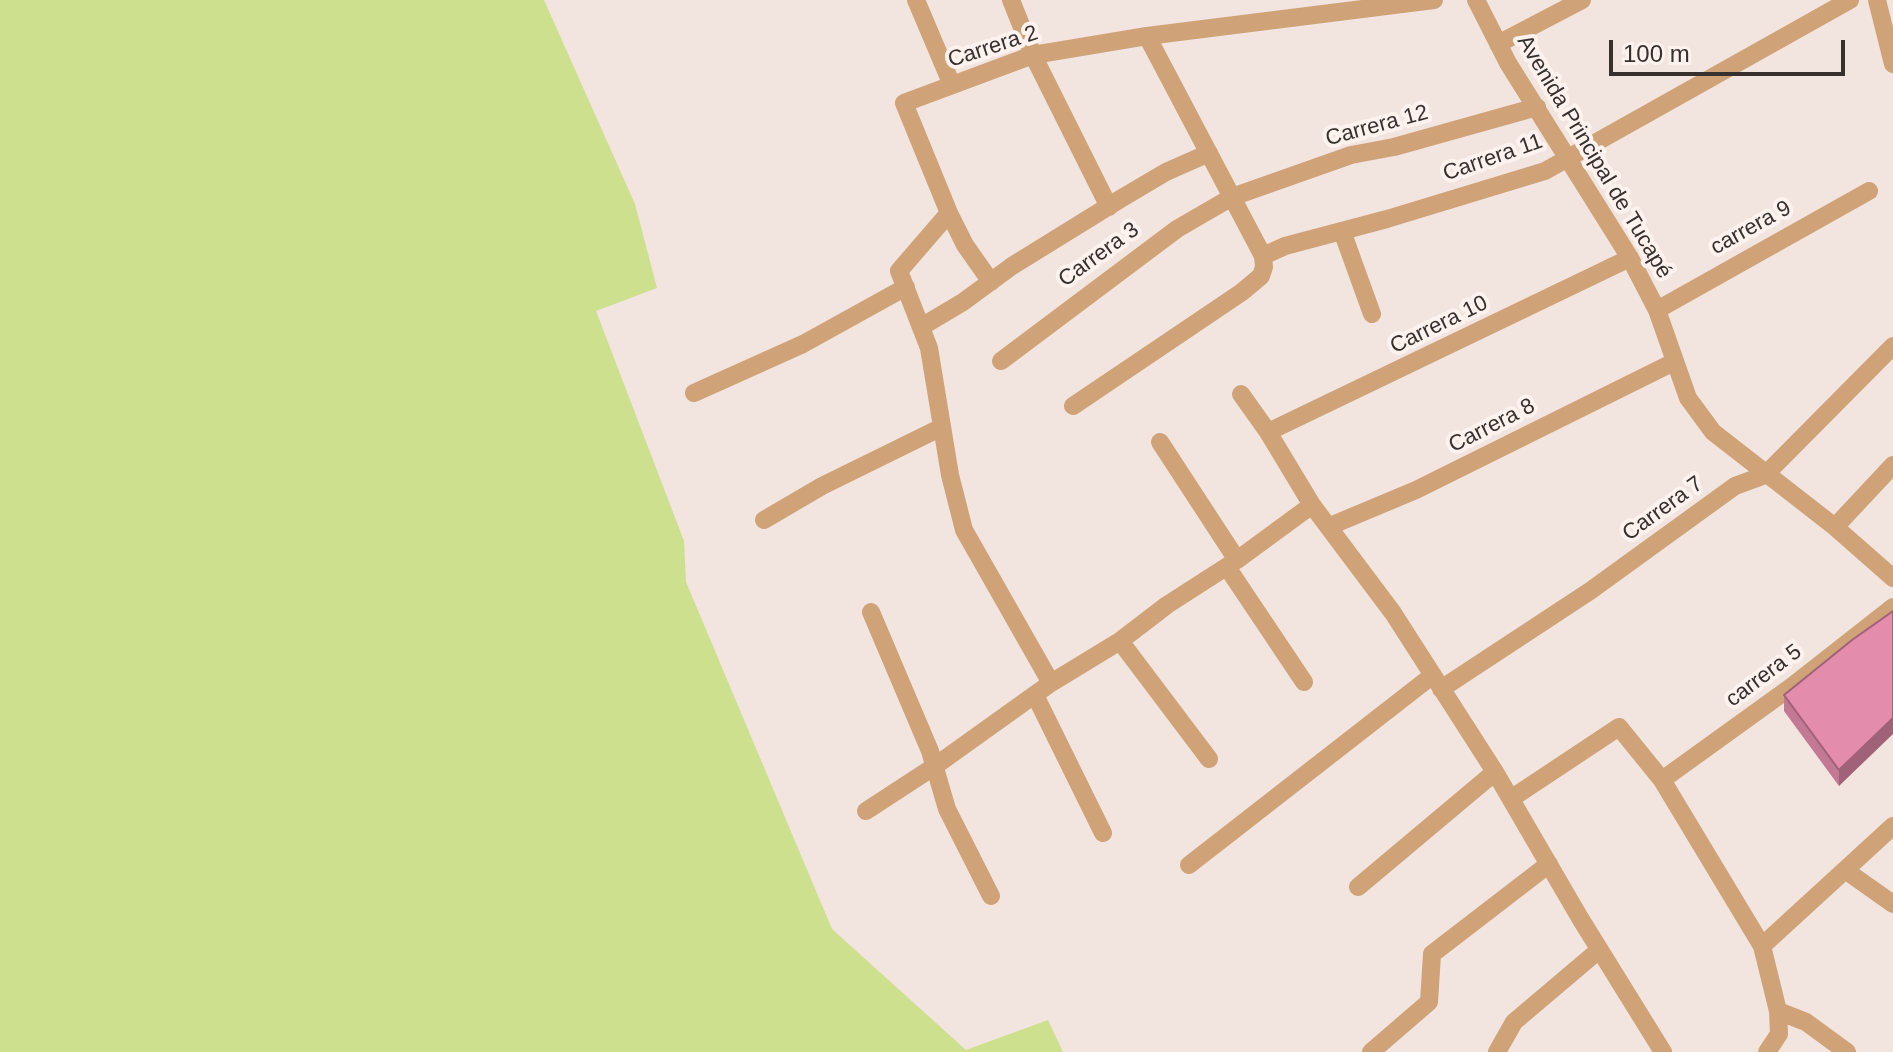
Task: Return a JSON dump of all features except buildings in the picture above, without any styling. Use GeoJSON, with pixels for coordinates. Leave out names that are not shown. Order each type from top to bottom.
{"type":"FeatureCollection","features":[{"type":"Feature","properties":{"kind":"street"},"geometry":{"type":"LineString","coordinates":[[916,0],[952,85]]}},
{"type":"Feature","properties":{"kind":"street"},"geometry":{"type":"LineString","coordinates":[[1011,0],[1033,55],[1109,207]]}},
{"type":"Feature","properties":{"kind":"street","name":"Carrera 2"},"geometry":{"type":"LineString","coordinates":[[949,213],[904,103],[1033,55],[1147,36],[1434,0]]}},
{"type":"Feature","properties":{"kind":"street","name":"Avenida Principal de Tucapé"},"geometry":{"type":"LineString","coordinates":[[1476,0],[1498,44],[1630,258],[1657,310],[1688,398],[1713,432],[1835,527],[1893,578]]}},
{"type":"Feature","properties":{"kind":"street"},"geometry":{"type":"LineString","coordinates":[[1498,44],[1582,0]]}},
{"type":"Feature","properties":{"kind":"street","name":"Carrera 11"},"geometry":{"type":"LineString","coordinates":[[1263,256],[1285,246],[1545,171],[1566,156],[1850,0]]}},
{"type":"Feature","properties":{"kind":"street"},"geometry":{"type":"LineString","coordinates":[[1879,2],[1893,64]]}},
{"type":"Feature","properties":{"kind":"street"},"geometry":{"type":"LineString","coordinates":[[1073,406],[1242,292],[1261,276],[1264,267],[1263,256],[1147,36]]}},
{"type":"Feature","properties":{"kind":"street","name":"Carrera 12"},"geometry":{"type":"LineString","coordinates":[[1232,197],[1351,155],[1394,147],[1537,107]]}},
{"type":"Feature","properties":{"kind":"street"},"geometry":{"type":"LineString","coordinates":[[921,327],[1166,172],[1209,153]]}},
{"type":"Feature","properties":{"kind":"street","name":"carrera 9"},"geometry":{"type":"LineString","coordinates":[[1657,310],[1869,191]]}},
{"type":"Feature","properties":{"kind":"street","name":"Carrera 3"},"geometry":{"type":"LineString","coordinates":[[1001,361],[1177,229],[1232,197]]}},
{"type":"Feature","properties":{"kind":"street"},"geometry":{"type":"LineString","coordinates":[[991,282],[965,245],[949,213],[899,271],[929,348],[950,475],[964,530],[1051,683]]}},
{"type":"Feature","properties":{"kind":"street"},"geometry":{"type":"LineString","coordinates":[[1342,231],[1372,314]]}},
{"type":"Feature","properties":{"kind":"street","name":"Carrera 10"},"geometry":{"type":"LineString","coordinates":[[1268,432],[1630,258]]}},
{"type":"Feature","properties":{"kind":"street"},"geometry":{"type":"LineString","coordinates":[[694,393],[803,344],[906,287]]}},
{"type":"Feature","properties":{"kind":"street","name":"Carrera 7"},"geometry":{"type":"LineString","coordinates":[[1189,865],[1437,682],[1590,591],[1735,486],[1765,475],[1893,346]]}},
{"type":"Feature","properties":{"kind":"street","name":"Carrera 8"},"geometry":{"type":"LineString","coordinates":[[1330,526],[1416,490],[1674,362]]}},
{"type":"Feature","properties":{"kind":"street"},"geometry":{"type":"LineString","coordinates":[[1241,394],[1312,505],[1393,613],[1512,798],[1599,950],[1663,1052]]}},
{"type":"Feature","properties":{"kind":"street"},"geometry":{"type":"LineString","coordinates":[[764,520],[822,486],[942,427]]}},
{"type":"Feature","properties":{"kind":"street"},"geometry":{"type":"LineString","coordinates":[[1160,442],[1304,682]]}},
{"type":"Feature","properties":{"kind":"street"},"geometry":{"type":"LineString","coordinates":[[1835,527],[1893,465]]}},
{"type":"Feature","properties":{"kind":"street"},"geometry":{"type":"LineString","coordinates":[[866,811],[1051,683],[1120,641],[1312,505]]}},
{"type":"Feature","properties":{"kind":"street","name":"carrera 5"},"geometry":{"type":"LineString","coordinates":[[1662,780],[1791,687],[1893,607]]}},
{"type":"Feature","properties":{"kind":"street"},"geometry":{"type":"LineString","coordinates":[[871,612],[935,766],[947,809],[991,896]]}},
{"type":"Feature","properties":{"kind":"street"},"geometry":{"type":"LineString","coordinates":[[1120,641],[1209,759]]}},
{"type":"Feature","properties":{"kind":"street"},"geometry":{"type":"LineString","coordinates":[[1035,695],[1103,833]]}},
{"type":"Feature","properties":{"kind":"street"},"geometry":{"type":"LineString","coordinates":[[1512,798],[1619,727],[1662,780],[1762,946],[1778,1011],[1779,1034],[1767,1052]]}},
{"type":"Feature","properties":{"kind":"street"},"geometry":{"type":"LineString","coordinates":[[1358,887],[1495,772]]}},
{"type":"Feature","properties":{"kind":"street"},"geometry":{"type":"LineString","coordinates":[[1762,946],[1893,826]]}},
{"type":"Feature","properties":{"kind":"street"},"geometry":{"type":"LineString","coordinates":[[1371,1052],[1429,1002],[1432,954],[1549,864]]}},
{"type":"Feature","properties":{"kind":"street"},"geometry":{"type":"LineString","coordinates":[[1845,870],[1893,904]]}},
{"type":"Feature","properties":{"kind":"street"},"geometry":{"type":"LineString","coordinates":[[1497,1052],[1514,1022],[1599,950]]}},
{"type":"Feature","properties":{"kind":"street"},"geometry":{"type":"LineString","coordinates":[[1778,1011],[1806,1022],[1847,1052]]}},
{"type":"Feature","properties":{"kind":"green space"},"geometry":{"type":"Polygon","coordinates":[[[0,0],[544,0],[635,204],[657,288],[596,311],[684,541],[686,582],[832,929],[966,1050],[1048,1020],[1063,1052],[0,1052],[0,0]]]}}]}
